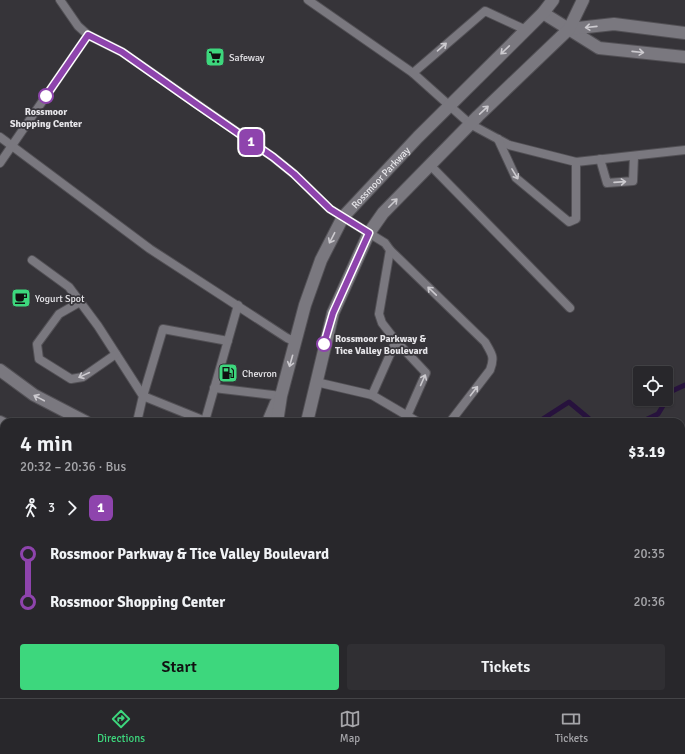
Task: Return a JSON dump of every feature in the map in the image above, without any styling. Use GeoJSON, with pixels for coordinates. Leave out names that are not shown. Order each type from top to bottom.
{"type":"FeatureCollection","features":[{"type":"Feature","properties":{"kind":"street","name":"Rossmoor Parkway"},"geometry":{"type":"LineString","coordinates":[[278,418],[281,396],[305,305],[321,260],[343,217],[449,106],[543,13],[553,0]]}},
{"type":"Feature","properties":{"kind":"street"},"geometry":{"type":"LineString","coordinates":[[308,418],[333,313],[369,233],[383,213],[470,124],[569,29],[583,0]]}},
{"type":"Feature","properties":{"kind":"street"},"geometry":{"type":"LineString","coordinates":[[543,13],[599,48],[685,57]]}},
{"type":"Feature","properties":{"kind":"street"},"geometry":{"type":"LineString","coordinates":[[569,29],[614,24],[685,33]]}},
{"type":"Feature","properties":{"kind":"street"},"geometry":{"type":"LineString","coordinates":[[0,370],[34,395],[78,418]]}},
{"type":"Feature","properties":{"kind":"street"},"geometry":{"type":"LineString","coordinates":[[313,395],[316,418]]}},
{"type":"Feature","properties":{"kind":"street"},"geometry":{"type":"LineString","coordinates":[[270,418],[277,400],[281,396]]}},
{"type":"Feature","properties":{"kind":"lane"},"geometry":{"type":"LineString","coordinates":[[60,0],[78,26],[88,35],[122,52],[273,157],[294,174],[330,209],[384,243],[485,342],[493,361],[490,370],[453,418]]}},
{"type":"Feature","properties":{"kind":"lane"},"geometry":{"type":"LineString","coordinates":[[308,0],[413,73],[470,124],[509,145],[576,162],[685,150]]}},
{"type":"Feature","properties":{"kind":"lane"},"geometry":{"type":"LineString","coordinates":[[413,73],[485,10],[526,30]]}},
{"type":"Feature","properties":{"kind":"lane"},"geometry":{"type":"LineString","coordinates":[[0,163],[88,35]]}},
{"type":"Feature","properties":{"kind":"lane"},"geometry":{"type":"LineString","coordinates":[[0,137],[150,249],[287,338],[296,342]]}},
{"type":"Feature","properties":{"kind":"lane"},"geometry":{"type":"LineString","coordinates":[[498,139],[516,178],[569,222],[576,219],[576,162]]}},
{"type":"Feature","properties":{"kind":"lane"},"geometry":{"type":"LineString","coordinates":[[600,159],[607,183],[633,181],[634,156]]}},
{"type":"Feature","properties":{"kind":"lane"},"geometry":{"type":"LineString","coordinates":[[430,165],[570,308]]}},
{"type":"Feature","properties":{"kind":"lane"},"geometry":{"type":"LineString","coordinates":[[390,250],[379,314],[382,323],[426,373],[407,416]]}},
{"type":"Feature","properties":{"kind":"lane"},"geometry":{"type":"LineString","coordinates":[[32,260],[68,287],[116,354],[143,396],[195,418]]}},
{"type":"Feature","properties":{"kind":"lane"},"geometry":{"type":"LineString","coordinates":[[80,302],[59,314],[37,344],[39,359],[71,380],[83,377],[116,354]]}},
{"type":"Feature","properties":{"kind":"lane"},"geometry":{"type":"LineString","coordinates":[[205,418],[238,305]]}},
{"type":"Feature","properties":{"kind":"lane"},"geometry":{"type":"LineString","coordinates":[[137,418],[162,329],[228,341]]}},
{"type":"Feature","properties":{"kind":"lane"},"geometry":{"type":"LineString","coordinates":[[372,395],[396,340]]}},
{"type":"Feature","properties":{"kind":"lane"},"geometry":{"type":"LineString","coordinates":[[316,382],[372,395],[411,418]]}},
{"type":"Feature","properties":{"kind":"lane"},"geometry":{"type":"LineString","coordinates":[[214,388],[281,396]]}},
{"type":"Feature","properties":{"kind":"lane"},"geometry":{"type":"LineString","coordinates":[[648,698],[669,698]]}},
{"type":"Feature","properties":{"kind":"waterway"},"geometry":{"type":"LineString","coordinates":[[650,418],[658,414],[672,391],[685,385]]}},
{"type":"Feature","properties":{"kind":"waterway"},"geometry":{"type":"LineString","coordinates":[[544,418],[569,402],[588,418]]}},
{"type":"Feature","properties":{"kind":"bus line","name":"1"},"geometry":{"type":"LineString","coordinates":[[46,96],[88,35],[122,52],[273,157],[294,174],[330,209],[369,233],[333,313],[324,344]]}},
{"type":"Feature","properties":{"kind":"place","name":"Safeway"},"geometry":{"type":"Point","coordinates":[215,57]}},
{"type":"Feature","properties":{"kind":"place","name":"Rossmoor Shopping Center"},"geometry":{"type":"Point","coordinates":[46,96]}},
{"type":"Feature","properties":{"kind":"place","name":"Yogurt Spot"},"geometry":{"type":"Point","coordinates":[21,298]}},
{"type":"Feature","properties":{"kind":"place","name":"Rossmoor Parkway & Tice Valley Boulevard"},"geometry":{"type":"Point","coordinates":[324,344]}},
{"type":"Feature","properties":{"kind":"place","name":"Chevron"},"geometry":{"type":"Point","coordinates":[228,373]}}]}
